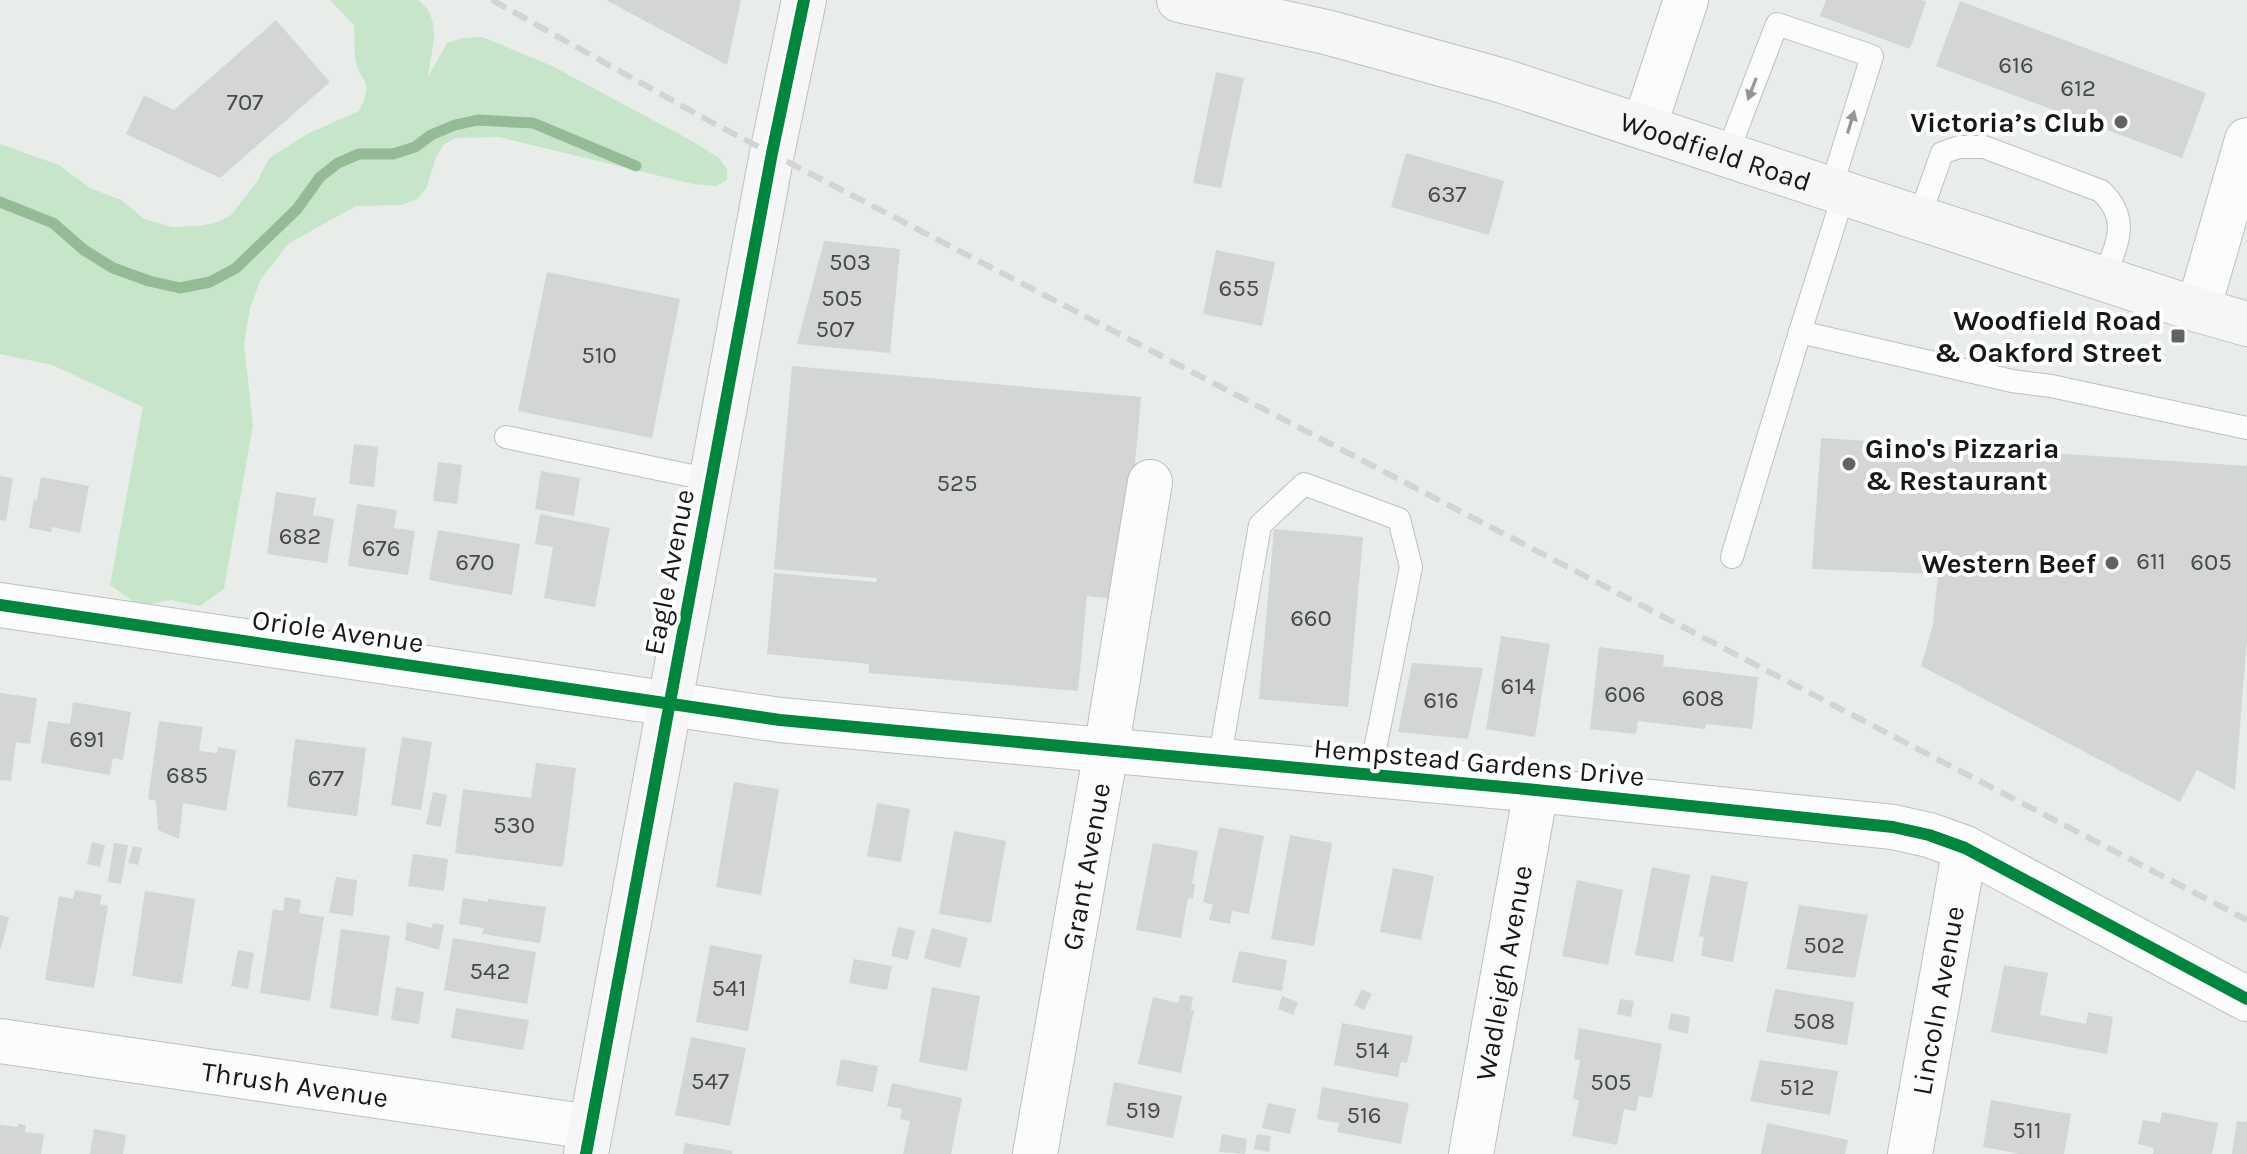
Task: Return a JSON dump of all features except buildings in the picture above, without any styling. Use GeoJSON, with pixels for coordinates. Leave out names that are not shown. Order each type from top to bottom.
{"type":"FeatureCollection","features":[{"type":"Feature","properties":{"kind":"street","name":"Eagle Avenue"},"geometry":{"type":"LineString","coordinates":[[588,1141],[772,153],[804,0]]}},
{"type":"Feature","properties":{"kind":"street","name":"Woodfield Road"},"geometry":{"type":"LineString","coordinates":[[1179,0],[1263,9],[1326,32],[1503,81],[2247,324]]}},
{"type":"Feature","properties":{"kind":"street"},"geometry":{"type":"LineString","coordinates":[[1644,127],[1686,0]]}},
{"type":"Feature","properties":{"kind":"street"},"geometry":{"type":"LineString","coordinates":[[2198,310],[2247,140]]}},
{"type":"Feature","properties":{"kind":"street","name":"Grant Avenue"},"geometry":{"type":"LineString","coordinates":[[1035,1154],[1150,482]]}},
{"type":"Feature","properties":{"kind":"street","name":"Oriole Avenue"},"geometry":{"type":"LineString","coordinates":[[0,605],[669,703]]}},
{"type":"Feature","properties":{"kind":"street","name":"Hempstead Gardens Drive"},"geometry":{"type":"LineString","coordinates":[[669,703],[780,720],[1536,790],[1893,827],[1965,848],[2247,999]]}},
{"type":"Feature","properties":{"kind":"street","name":"Wadleigh Avenue"},"geometry":{"type":"LineString","coordinates":[[1471,1154],[1536,790]]}},
{"type":"Feature","properties":{"kind":"street","name":"Lincoln Avenue"},"geometry":{"type":"LineString","coordinates":[[1910,1154],[1965,848]]}},
{"type":"Feature","properties":{"kind":"street","name":"Thrush Avenue"},"geometry":{"type":"LineString","coordinates":[[0,1041],[588,1141]]}},
{"type":"Feature","properties":{"kind":"lane"},"geometry":{"type":"LineString","coordinates":[[1727,154],[1777,24],[1872,56],[1800,332],[1732,557]]}},
{"type":"Feature","properties":{"kind":"lane"},"geometry":{"type":"LineString","coordinates":[[1919,218],[1942,153],[1959,147],[1984,147],[2101,191],[2114,203],[2119,238],[2103,279]]}},
{"type":"Feature","properties":{"kind":"lane"},"geometry":{"type":"LineString","coordinates":[[1800,332],[2012,381],[2051,386],[2247,428]]}},
{"type":"Feature","properties":{"kind":"lane"},"geometry":{"type":"LineString","coordinates":[[506,437],[711,480]]}},
{"type":"Feature","properties":{"kind":"lane"},"geometry":{"type":"LineString","coordinates":[[1219,761],[1260,525],[1304,484],[1399,519],[1411,567],[1370,775]]}},
{"type":"Feature","properties":{"kind":"green space"},"geometry":{"type":"Polygon","coordinates":[[[330,0],[418,0],[431,16],[433,26],[428,77],[447,43],[482,37],[552,66],[692,141],[719,158],[727,169],[727,180],[716,186],[693,184],[499,137],[456,138],[443,145],[426,189],[417,199],[401,205],[356,206],[288,244],[261,279],[250,308],[244,344],[253,425],[224,589],[200,606],[170,600],[140,606],[110,585],[143,407],[52,365],[0,354],[0,144],[59,165],[90,188],[121,200],[144,219],[172,227],[215,223],[231,215],[257,182],[269,158],[309,133],[359,111],[366,86],[355,57],[354,25],[330,0]]]}},
{"type":"Feature","properties":{"kind":"waterway"},"geometry":{"type":"LineString","coordinates":[[0,202],[53,223],[84,250],[113,268],[180,288],[210,282],[236,268],[297,209],[320,177],[338,163],[359,154],[393,154],[415,147],[431,135],[455,125],[478,120],[533,123],[636,166]]}},
{"type":"Feature","properties":{"kind":"railway"},"geometry":{"type":"LineString","coordinates":[[492,0],[713,123],[2247,920]]}},
{"type":"Feature","properties":{"kind":"cycle path"},"geometry":{"type":"LineString","coordinates":[[586,1154],[772,153],[804,0]]}},
{"type":"Feature","properties":{"kind":"cycle path"},"geometry":{"type":"LineString","coordinates":[[0,605],[780,720],[1536,790],[1893,827],[1965,848],[2247,999]]}},
{"type":"Feature","properties":{"kind":"place","name":"Victoria’s Club"},"geometry":{"type":"Point","coordinates":[2121,122]}},
{"type":"Feature","properties":{"kind":"place","name":"Woodfield Road & Oakford Street"},"geometry":{"type":"Point","coordinates":[2178,336]}},
{"type":"Feature","properties":{"kind":"place","name":"Gino's Pizzaria & Restaurant"},"geometry":{"type":"Point","coordinates":[1849,464]}},
{"type":"Feature","properties":{"kind":"place","name":"Western Beef"},"geometry":{"type":"Point","coordinates":[2112,563]}}]}
